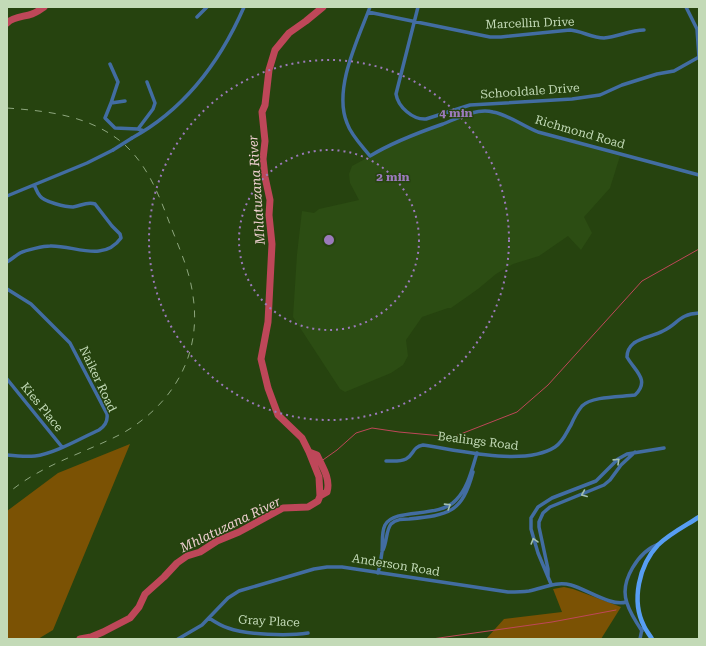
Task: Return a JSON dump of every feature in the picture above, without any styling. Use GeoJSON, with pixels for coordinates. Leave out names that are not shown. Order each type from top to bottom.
{"type":"FeatureCollection","features":[{"type":"Feature","properties":{"kind":"main road"},"geometry":{"type":"LineString","coordinates":[[652,639],[642,628],[638,602],[639,582],[645,563],[659,544],[699,518]]}},
{"type":"Feature","properties":{"kind":"street"},"geometry":{"type":"LineString","coordinates":[[197,17],[207,7]]}},
{"type":"Feature","properties":{"kind":"street"},"geometry":{"type":"LineString","coordinates":[[7,196],[87,163],[144,132],[171,111],[198,85],[214,63],[231,34],[244,7]]}},
{"type":"Feature","properties":{"kind":"street"},"geometry":{"type":"LineString","coordinates":[[368,12],[370,7]]}},
{"type":"Feature","properties":{"kind":"street","name":"Schooldale Drive"},"geometry":{"type":"LineString","coordinates":[[418,7],[396,94],[399,103],[415,118],[422,119],[470,105],[566,99],[600,95],[622,85],[658,74],[674,71],[699,58]]}},
{"type":"Feature","properties":{"kind":"street"},"geometry":{"type":"LineString","coordinates":[[686,7],[697,29],[699,58]]}},
{"type":"Feature","properties":{"kind":"street","name":"Marcellin Drive"},"geometry":{"type":"LineString","coordinates":[[368,12],[477,35],[495,37],[570,30],[580,31],[596,37],[605,38],[633,30],[644,30]]}},
{"type":"Feature","properties":{"kind":"street","name":"Richmond Road"},"geometry":{"type":"LineString","coordinates":[[368,12],[348,64],[343,109],[350,130],[370,156],[396,142],[460,117],[477,112],[492,111],[506,116],[529,129],[538,132],[699,175]]}},
{"type":"Feature","properties":{"kind":"street"},"geometry":{"type":"LineString","coordinates":[[110,64],[118,82],[104,118],[115,128],[138,129],[144,132]]}},
{"type":"Feature","properties":{"kind":"street"},"geometry":{"type":"LineString","coordinates":[[138,129],[155,103],[147,82]]}},
{"type":"Feature","properties":{"kind":"street"},"geometry":{"type":"LineString","coordinates":[[110,103],[125,101]]}},
{"type":"Feature","properties":{"kind":"street"},"geometry":{"type":"LineString","coordinates":[[7,262],[21,253],[48,246],[99,252],[113,246],[121,238],[120,234],[95,204],[88,203],[69,207],[49,202],[40,196],[34,185]]}},
{"type":"Feature","properties":{"kind":"street","name":"Naiker Road"},"geometry":{"type":"LineString","coordinates":[[7,289],[31,304],[70,343],[107,414],[107,422],[99,430],[50,452],[25,457],[7,455]]}},
{"type":"Feature","properties":{"kind":"street","name":"Bealings Road"},"geometry":{"type":"LineString","coordinates":[[386,461],[398,461],[407,458],[417,446],[423,445],[478,453],[521,457],[541,454],[561,442],[577,413],[585,404],[595,400],[635,395],[638,392],[642,385],[641,378],[627,357],[628,349],[634,342],[664,331],[686,315],[699,313]]}},
{"type":"Feature","properties":{"kind":"street","name":"Kies Place"},"geometry":{"type":"LineString","coordinates":[[7,379],[62,447]]}},
{"type":"Feature","properties":{"kind":"street"},"geometry":{"type":"LineString","coordinates":[[551,584],[538,553],[531,529],[531,518],[535,511],[543,503],[596,481],[623,456],[635,452],[664,448]]}},
{"type":"Feature","properties":{"kind":"street"},"geometry":{"type":"LineString","coordinates":[[548,578],[548,569],[539,527],[539,522],[543,513],[556,505],[604,485],[613,477],[621,465],[635,452]]}},
{"type":"Feature","properties":{"kind":"street"},"geometry":{"type":"LineString","coordinates":[[378,573],[382,551],[389,528],[394,522],[444,514],[453,509],[460,503],[470,484],[478,453]]}},
{"type":"Feature","properties":{"kind":"street"},"geometry":{"type":"LineString","coordinates":[[640,639],[642,628],[634,619],[626,602],[626,587],[634,565],[644,552],[659,544]]}},
{"type":"Feature","properties":{"kind":"street","name":"Anderson Road"},"geometry":{"type":"LineString","coordinates":[[178,639],[197,628],[228,598],[239,591],[314,569],[334,567],[514,592],[530,590],[551,584],[570,584],[616,603],[622,604],[626,602]]}},
{"type":"Feature","properties":{"kind":"street","name":"Gray Place"},"geometry":{"type":"LineString","coordinates":[[209,618],[226,628],[241,631],[291,635],[308,633]]}},
{"type":"Feature","properties":{"kind":"shaded area"},"geometry":{"type":"Polygon","coordinates":[[[484,111],[498,114],[538,133],[620,156],[610,188],[584,217],[592,233],[581,250],[568,236],[539,256],[513,264],[496,274],[451,308],[422,317],[406,340],[408,356],[403,365],[391,373],[345,392],[340,389],[293,317],[297,254],[302,211],[314,213],[319,209],[359,200],[350,183],[349,174],[352,166],[389,146],[460,117],[484,111]]]}},
{"type":"Feature","properties":{"kind":"shaded area"},"geometry":{"type":"Polygon","coordinates":[[[130,444],[53,630],[38,639],[7,639],[7,511],[58,473],[130,444]]]}},
{"type":"Feature","properties":{"kind":"shaded area"},"geometry":{"type":"Polygon","coordinates":[[[564,587],[621,607],[601,639],[486,639],[504,619],[562,612],[553,589],[564,587]]]}},
{"type":"Feature","properties":{"kind":"waterway"},"geometry":{"type":"LineString","coordinates":[[7,23],[16,18],[34,13],[44,7]]}},
{"type":"Feature","properties":{"kind":"waterway","name":"Mhlatuzana River"},"geometry":{"type":"LineString","coordinates":[[80,639],[91,637],[103,632],[130,618],[139,607],[145,594],[177,563],[187,556],[200,552],[217,541],[239,532],[283,508],[308,507],[318,501],[320,496],[327,492],[327,477],[317,455],[309,452],[302,438],[278,415],[268,388],[261,359],[268,322],[272,244],[269,215],[270,200],[263,159],[265,141],[262,112],[265,105],[269,70],[275,50],[289,33],[323,7]]}},
{"type":"Feature","properties":{"kind":"waterway"},"geometry":{"type":"LineString","coordinates":[[320,462],[337,450],[356,433],[372,428],[453,437],[517,412],[548,385],[642,281],[699,249]]}},
{"type":"Feature","properties":{"kind":"waterway","name":"Mhlatuzana River"},"geometry":{"type":"LineString","coordinates":[[309,452],[319,477],[320,496]]}},
{"type":"Feature","properties":{"kind":"waterway"},"geometry":{"type":"LineString","coordinates":[[432,639],[552,622],[616,610]]}},
{"type":"Feature","properties":{"kind":"railway"},"geometry":{"type":"LineString","coordinates":[[7,108],[51,113],[80,120],[106,132],[119,140],[129,149],[145,169],[157,191],[190,278],[195,318],[193,338],[188,358],[180,376],[156,408],[141,421],[123,433],[49,467],[34,475],[7,494]]}}]}
